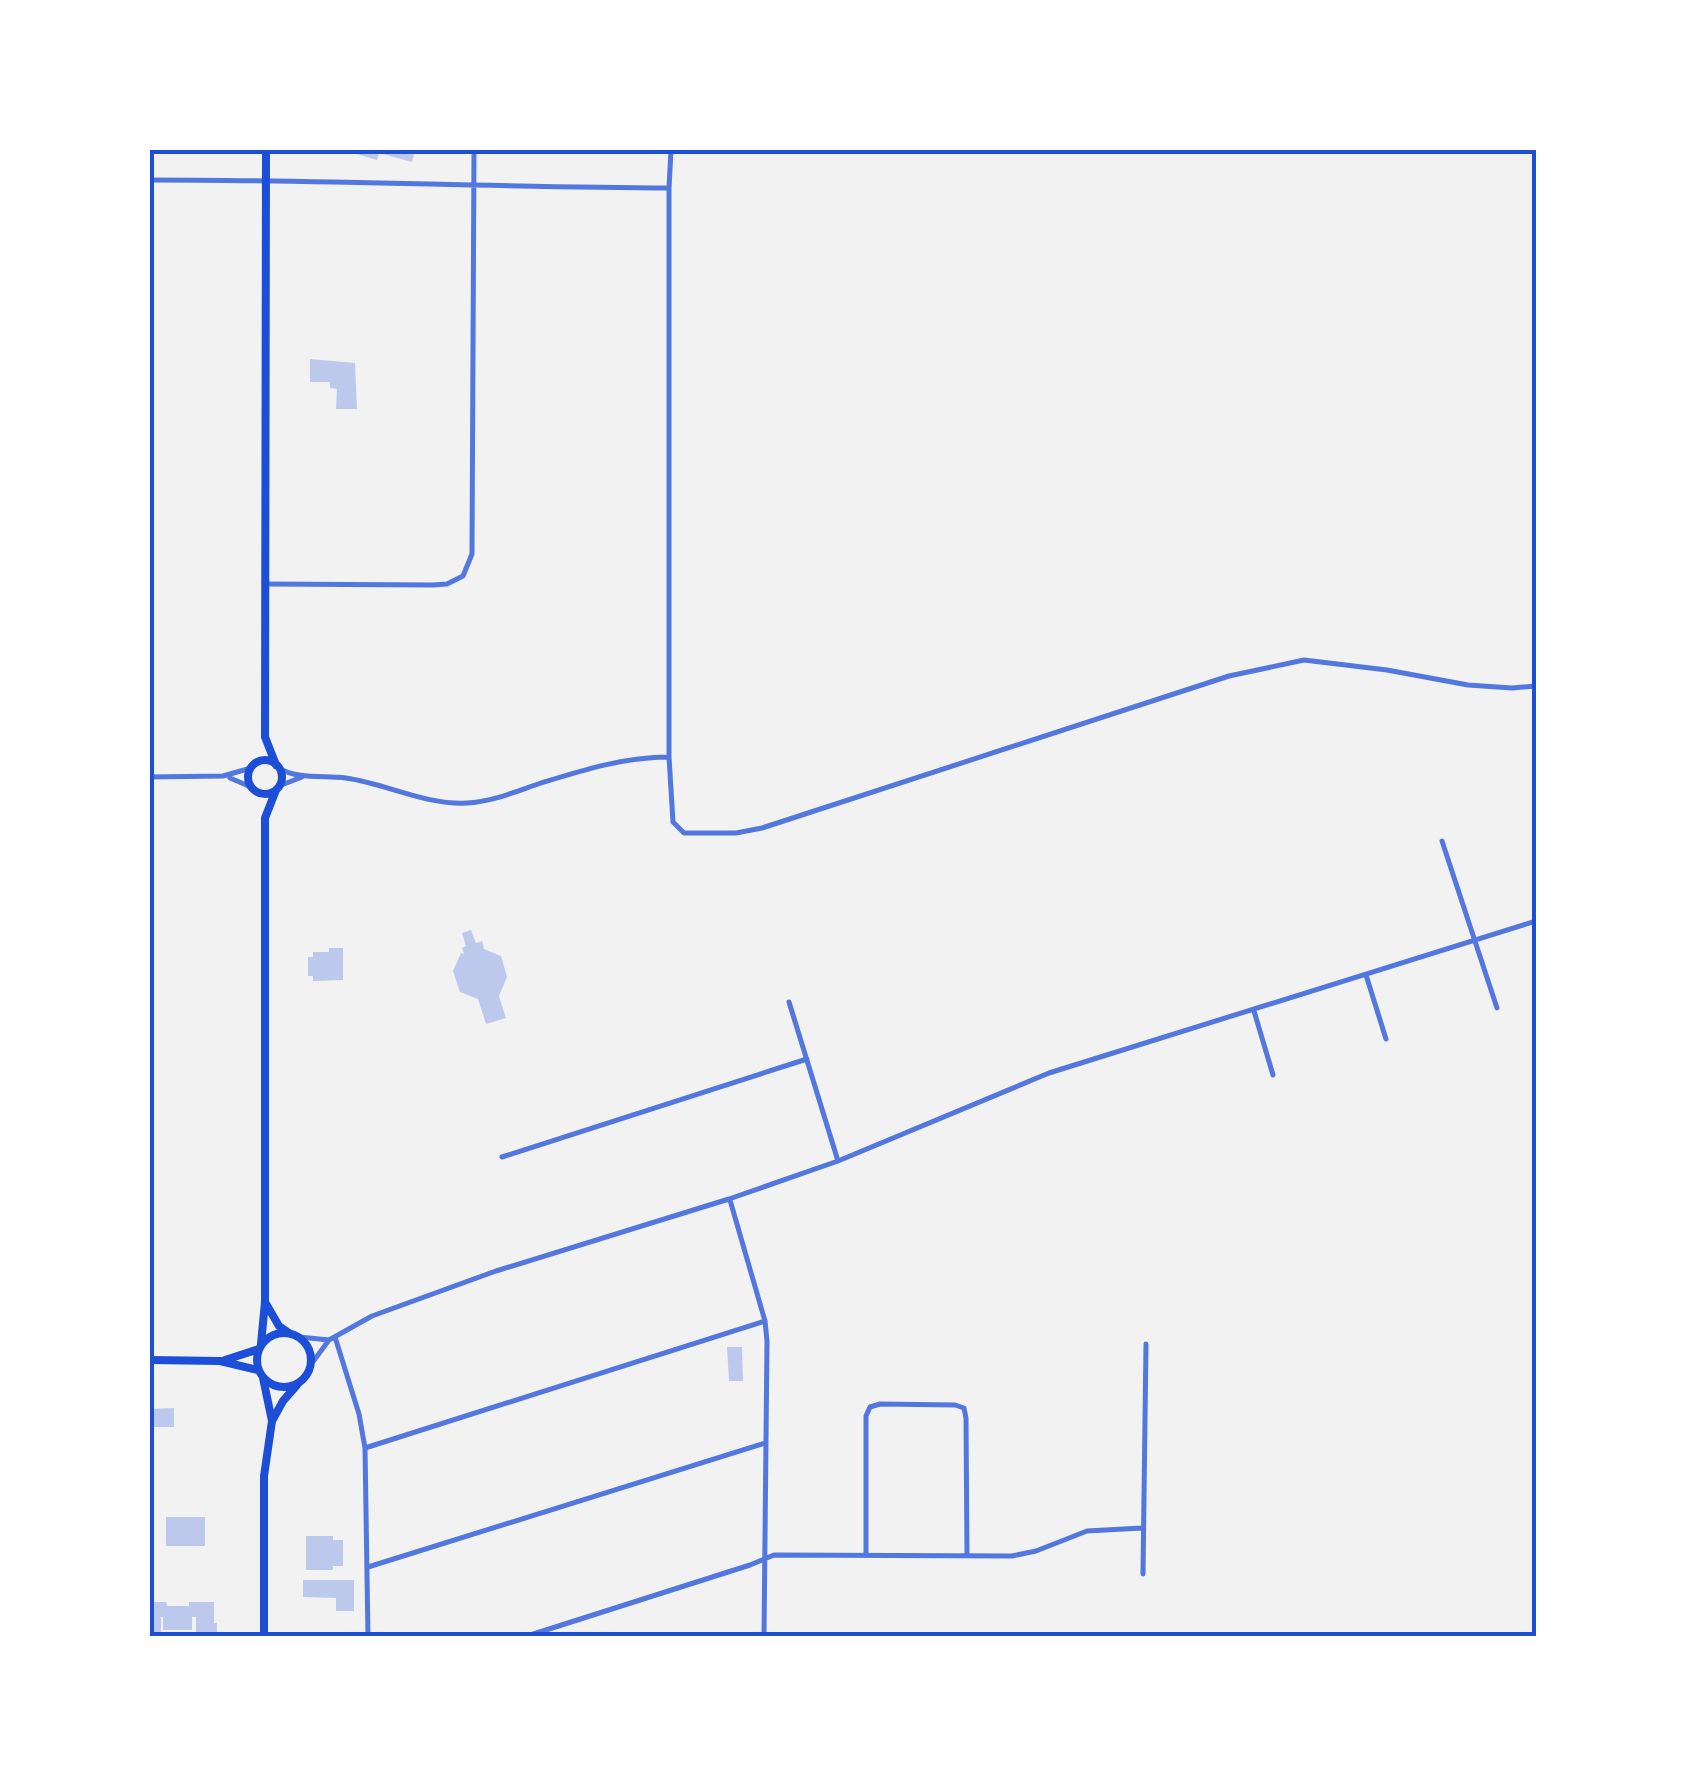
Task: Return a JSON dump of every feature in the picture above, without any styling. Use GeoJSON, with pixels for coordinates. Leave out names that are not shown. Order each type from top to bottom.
{"type":"FeatureCollection","features":[{"type":"Feature","properties":{"kind":"main road"},"geometry":{"type":"LineString","coordinates":[[264,1637],[264,1488],[272,1421],[256,1359],[265,1302],[265,818],[282,777],[265,737],[266,150]]}},
{"type":"Feature","properties":{"kind":"main road"},"geometry":{"type":"LineString","coordinates":[[265,737],[248,779],[265,818]]}},
{"type":"Feature","properties":{"kind":"main road"},"geometry":{"type":"LineString","coordinates":[[252,767],[265,761],[277,766]]}},
{"type":"Feature","properties":{"kind":"main road"},"geometry":{"type":"LineString","coordinates":[[252,788],[266,794],[278,788]]}},
{"type":"Feature","properties":{"kind":"main road"},"geometry":{"type":"LineString","coordinates":[[265,1302],[279,1326],[311,1353],[312,1363],[272,1421]]}},
{"type":"Feature","properties":{"kind":"main road"},"geometry":{"type":"LineString","coordinates":[[220,1361],[260,1347],[279,1333],[294,1335]]}},
{"type":"Feature","properties":{"kind":"main road"},"geometry":{"type":"LineString","coordinates":[[150,1360],[220,1361],[261,1374],[278,1387],[297,1384]]}},
{"type":"Feature","properties":{"kind":"street"},"geometry":{"type":"LineString","coordinates":[[264,584],[433,585],[447,584],[463,576],[472,554],[474,150]]}},
{"type":"Feature","properties":{"kind":"street"},"geometry":{"type":"LineString","coordinates":[[671,150],[669,756],[673,822],[684,832],[736,834],[762,828],[1229,676],[1304,660],[1468,685],[1536,686]]}},
{"type":"Feature","properties":{"kind":"street"},"geometry":{"type":"LineString","coordinates":[[150,180],[669,188]]}},
{"type":"Feature","properties":{"kind":"street"},"geometry":{"type":"LineString","coordinates":[[277,766],[291,774],[346,778],[446,803],[468,803],[588,768],[669,756]]}},
{"type":"Feature","properties":{"kind":"street"},"geometry":{"type":"LineString","coordinates":[[150,777],[223,776],[252,767]]}},
{"type":"Feature","properties":{"kind":"street"},"geometry":{"type":"LineString","coordinates":[[223,776],[252,788]]}},
{"type":"Feature","properties":{"kind":"street"},"geometry":{"type":"LineString","coordinates":[[278,788],[306,776]]}},
{"type":"Feature","properties":{"kind":"street"},"geometry":{"type":"LineString","coordinates":[[1442,841],[1497,1008]]}},
{"type":"Feature","properties":{"kind":"street"},"geometry":{"type":"LineString","coordinates":[[312,1363],[332,1338],[372,1316],[496,1271],[729,1199],[838,1160],[1049,1073],[1536,921]]}},
{"type":"Feature","properties":{"kind":"street"},"geometry":{"type":"LineString","coordinates":[[1366,975],[1386,1039]]}},
{"type":"Feature","properties":{"kind":"street"},"geometry":{"type":"LineString","coordinates":[[789,1002],[838,1160]]}},
{"type":"Feature","properties":{"kind":"street"},"geometry":{"type":"LineString","coordinates":[[1254,1010],[1273,1076]]}},
{"type":"Feature","properties":{"kind":"street"},"geometry":{"type":"LineString","coordinates":[[502,1158],[807,1059]]}},
{"type":"Feature","properties":{"kind":"street"},"geometry":{"type":"LineString","coordinates":[[729,1199],[765,1321],[767,1341],[764,1637]]}},
{"type":"Feature","properties":{"kind":"street"},"geometry":{"type":"LineString","coordinates":[[366,1448],[765,1321]]}},
{"type":"Feature","properties":{"kind":"street"},"geometry":{"type":"LineString","coordinates":[[294,1335],[332,1338]]}},
{"type":"Feature","properties":{"kind":"street"},"geometry":{"type":"LineString","coordinates":[[332,1338],[359,1414],[366,1448],[368,1637]]}},
{"type":"Feature","properties":{"kind":"street"},"geometry":{"type":"LineString","coordinates":[[1143,1574],[1146,1344]]}},
{"type":"Feature","properties":{"kind":"street"},"geometry":{"type":"LineString","coordinates":[[866,1555],[866,1416],[870,1407],[955,1404],[964,1408],[966,1418],[967,1556]]}},
{"type":"Feature","properties":{"kind":"street"},"geometry":{"type":"LineString","coordinates":[[368,1568],[765,1443]]}},
{"type":"Feature","properties":{"kind":"street"},"geometry":{"type":"LineString","coordinates":[[524,1637],[774,1555],[1012,1556],[1087,1532],[1142,1528]]}},
{"type":"Feature","properties":{"kind":"building"},"geometry":{"type":"Polygon","coordinates":[[[343,150],[415,150],[412,162],[379,153],[377,160],[343,150]]]}},
{"type":"Feature","properties":{"kind":"building"},"geometry":{"type":"Polygon","coordinates":[[[310,359],[355,363],[357,409],[336,409],[337,389],[330,388],[330,382],[310,382],[310,359]]]}},
{"type":"Feature","properties":{"kind":"building"},"geometry":{"type":"Polygon","coordinates":[[[471,930],[476,943],[482,941],[484,949],[501,956],[507,977],[499,996],[506,1018],[486,1024],[478,999],[460,992],[453,971],[466,946],[462,933],[471,930]]]}},
{"type":"Feature","properties":{"kind":"building"},"geometry":{"type":"Polygon","coordinates":[[[329,948],[343,948],[343,980],[313,981],[313,976],[308,976],[308,957],[313,957],[313,952],[329,952],[329,948]]]}},
{"type":"Feature","properties":{"kind":"building"},"geometry":{"type":"Polygon","coordinates":[[[727,1347],[742,1347],[743,1381],[729,1381],[727,1347]]]}},
{"type":"Feature","properties":{"kind":"building"},"geometry":{"type":"Polygon","coordinates":[[[174,1408],[174,1427],[150,1427],[150,1409],[174,1408]]]}},
{"type":"Feature","properties":{"kind":"building"},"geometry":{"type":"Polygon","coordinates":[[[166,1517],[205,1517],[205,1546],[166,1546],[166,1517]]]}},
{"type":"Feature","properties":{"kind":"building"},"geometry":{"type":"Polygon","coordinates":[[[306,1536],[343,1540],[343,1566],[306,1570],[306,1536]]]}},
{"type":"Feature","properties":{"kind":"building"},"geometry":{"type":"Polygon","coordinates":[[[303,1580],[354,1580],[354,1611],[336,1611],[336,1598],[303,1597],[303,1580]]]}},
{"type":"Feature","properties":{"kind":"building"},"geometry":{"type":"Polygon","coordinates":[[[150,1602],[189,1606],[189,1602],[214,1602],[217,1637],[196,1637],[196,1617],[192,1617],[192,1630],[163,1630],[161,1617],[161,1637],[150,1637],[150,1602]]]}}]}
